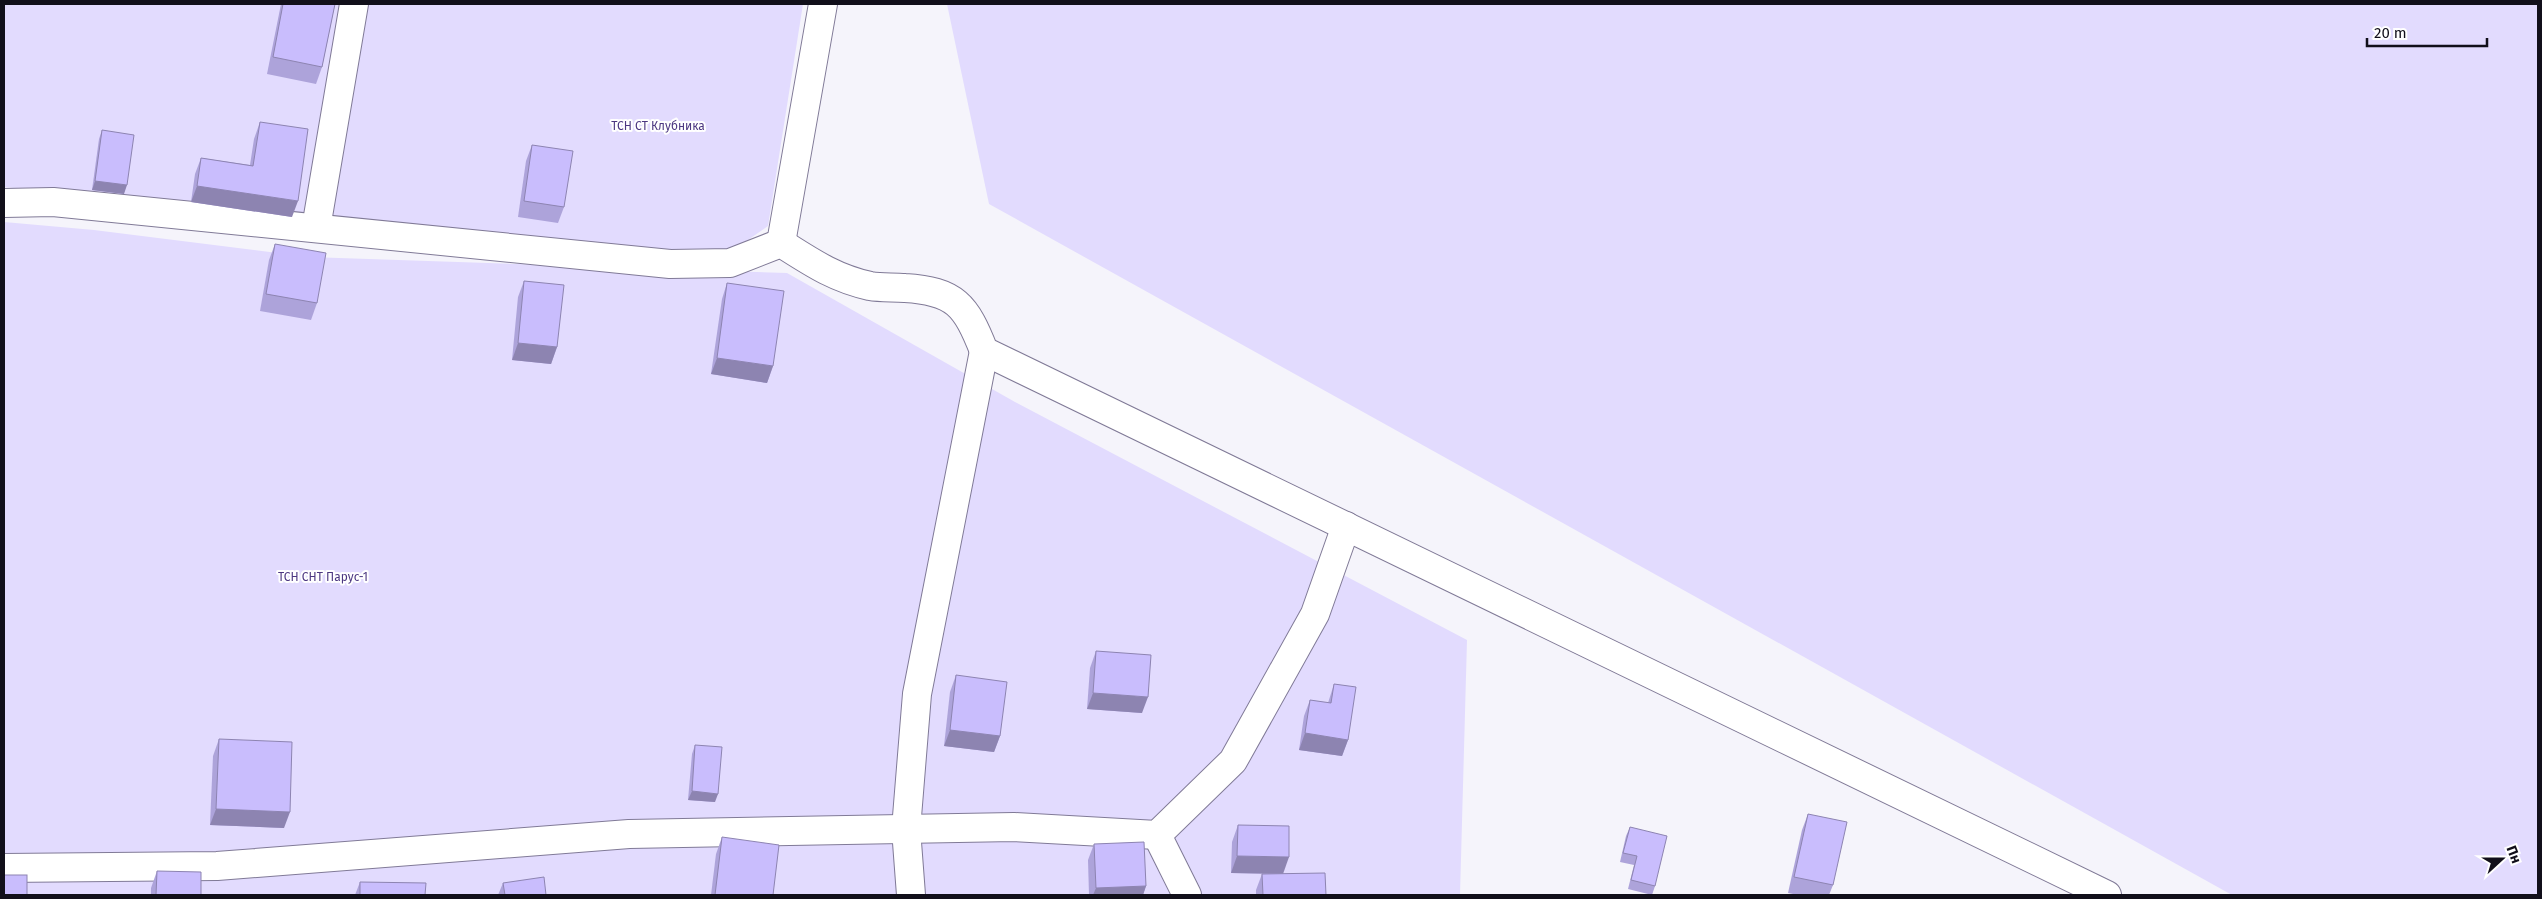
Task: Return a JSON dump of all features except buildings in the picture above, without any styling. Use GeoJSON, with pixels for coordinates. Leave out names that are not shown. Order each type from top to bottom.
{"type":"FeatureCollection","features":[{"type":"Feature","properties":{"kind":"street"},"geometry":{"type":"LineString","coordinates":[[316,228],[354,4]]}},
{"type":"Feature","properties":{"kind":"street"},"geometry":{"type":"LineString","coordinates":[[781,242],[822,4]]}},
{"type":"Feature","properties":{"kind":"street"},"geometry":{"type":"LineString","coordinates":[[4,203],[53,202],[670,264],[730,264],[781,242]]}},
{"type":"Feature","properties":{"kind":"street"},"geometry":{"type":"LineString","coordinates":[[781,242],[826,272],[871,286],[927,289],[954,300],[973,322],[984,351],[917,694],[906,829],[911,895]]}},
{"type":"Feature","properties":{"kind":"street"},"geometry":{"type":"LineString","coordinates":[[984,351],[2107,895]]}},
{"type":"Feature","properties":{"kind":"street"},"geometry":{"type":"LineString","coordinates":[[4,868],[217,866],[629,834],[1014,827],[1157,835],[1233,761],[1315,614],[1346,526]]}},
{"type":"Feature","properties":{"kind":"street"},"geometry":{"type":"LineString","coordinates":[[1157,835],[1187,895]]}},
{"type":"Feature","properties":{"kind":"green space","name":"ТСН СТ Клубника"},"geometry":{"type":"Polygon","coordinates":[[[4,4],[803,4],[768,226],[731,252],[571,245],[4,187],[4,4]]]}},
{"type":"Feature","properties":{"kind":"green space"},"geometry":{"type":"Polygon","coordinates":[[[947,4],[2538,4],[2538,895],[2232,895],[989,204],[947,4]]]}},
{"type":"Feature","properties":{"kind":"green space","name":"ТСН СНТ Парус-1"},"geometry":{"type":"Polygon","coordinates":[[[4,222],[94,230],[309,257],[787,273],[1015,402],[1467,640],[1460,895],[4,895],[4,222]]]}}]}
